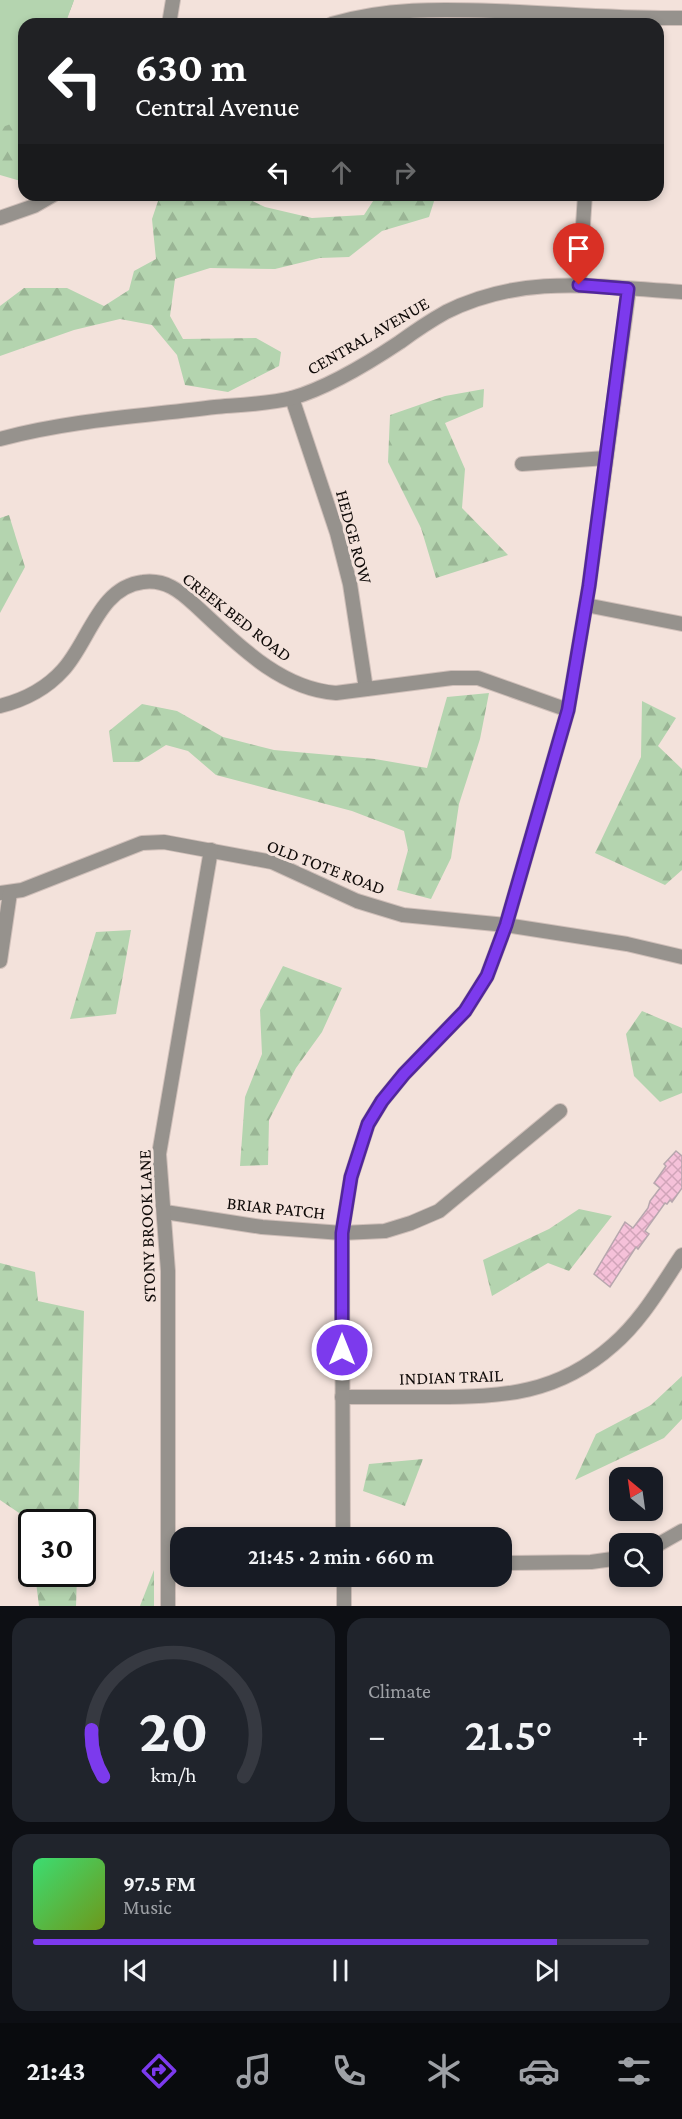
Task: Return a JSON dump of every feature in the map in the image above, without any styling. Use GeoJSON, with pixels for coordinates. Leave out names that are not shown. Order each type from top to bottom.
{"type":"FeatureCollection","features":[{"type":"Feature","properties":{"kind":"street"},"geometry":{"type":"LineString","coordinates":[[170,18],[173,0]]}},
{"type":"Feature","properties":{"kind":"street"},"geometry":{"type":"LineString","coordinates":[[597,18],[600,0]]}},
{"type":"Feature","properties":{"kind":"street"},"geometry":{"type":"LineString","coordinates":[[354,18],[403,5],[571,18]]}},
{"type":"Feature","properties":{"kind":"street"},"geometry":{"type":"LineString","coordinates":[[664,18],[682,18]]}},
{"type":"Feature","properties":{"kind":"street"},"geometry":{"type":"LineString","coordinates":[[0,218],[43,201]]}},
{"type":"Feature","properties":{"kind":"street"},"geometry":{"type":"LineString","coordinates":[[579,285],[585,201]]}},
{"type":"Feature","properties":{"kind":"street","name":"CENTRAL AVENUE"},"geometry":{"type":"LineString","coordinates":[[0,439],[66,425],[292,398],[338,378],[447,312],[473,301],[526,287],[579,285],[682,292]]}},
{"type":"Feature","properties":{"kind":"street"},"geometry":{"type":"LineString","coordinates":[[344,1527],[342,1233],[351,1177],[368,1124],[382,1101],[404,1074],[465,1011],[487,976],[506,925],[568,710],[586,605],[628,289]]}},
{"type":"Feature","properties":{"kind":"street","name":"HEDGE ROW"},"geometry":{"type":"LineString","coordinates":[[292,398],[337,533],[350,584],[366,689]]}},
{"type":"Feature","properties":{"kind":"street"},"geometry":{"type":"LineString","coordinates":[[522,464],[606,458]]}},
{"type":"Feature","properties":{"kind":"street","name":"CREEK BED ROAD"},"geometry":{"type":"LineString","coordinates":[[0,706],[33,694],[53,680],[67,666],[108,601],[125,587],[146,581],[157,581],[177,589],[233,640],[281,676],[317,692],[336,693],[452,678],[478,678],[568,710]]}},
{"type":"Feature","properties":{"kind":"street"},"geometry":{"type":"LineString","coordinates":[[586,605],[682,624]]}},
{"type":"Feature","properties":{"kind":"street","name":"OLD TOTE ROAD"},"geometry":{"type":"LineString","coordinates":[[5,893],[142,843],[164,842],[272,862],[357,901],[403,915],[506,925],[627,944],[682,957]]}},
{"type":"Feature","properties":{"kind":"street","name":"STONY BROOK LANE"},"geometry":{"type":"LineString","coordinates":[[168,1606],[168,1282],[165,1212],[159,1174],[159,1154],[211,850]]}},
{"type":"Feature","properties":{"kind":"street"},"geometry":{"type":"LineString","coordinates":[[0,961],[5,893]]}},
{"type":"Feature","properties":{"kind":"street","name":"BRIAR PATCH"},"geometry":{"type":"LineString","coordinates":[[165,1212],[262,1227],[342,1233],[385,1231],[439,1211],[560,1111]]}},
{"type":"Feature","properties":{"kind":"street","name":"INDIAN TRAIL"},"geometry":{"type":"LineString","coordinates":[[342,1397],[499,1396],[540,1387],[560,1379],[597,1358],[629,1330],[682,1255]]}},
{"type":"Feature","properties":{"kind":"street"},"geometry":{"type":"LineString","coordinates":[[663,1542],[682,1531]]}},
{"type":"Feature","properties":{"kind":"street"},"geometry":{"type":"LineString","coordinates":[[512,1563],[591,1562],[609,1560]]}},
{"type":"Feature","properties":{"kind":"street"},"geometry":{"type":"LineString","coordinates":[[344,1587],[344,1606]]}},
{"type":"Feature","properties":{"kind":"green space"},"geometry":{"type":"Polygon","coordinates":[[[0,0],[74,0],[67,18],[18,18],[18,180],[0,175],[0,0]]]}},
{"type":"Feature","properties":{"kind":"green space"},"geometry":{"type":"Polygon","coordinates":[[[0,0],[74,0],[67,18],[18,18],[18,121],[0,128],[0,0]]]}},
{"type":"Feature","properties":{"kind":"green space"},"geometry":{"type":"Polygon","coordinates":[[[158,201],[252,201],[265,207],[312,218],[364,215],[373,201],[434,201],[429,217],[382,231],[349,257],[320,258],[275,269],[210,268],[175,279],[170,316],[183,339],[256,338],[281,352],[279,366],[228,392],[185,385],[177,355],[152,325],[120,319],[74,330],[0,356],[0,306],[24,288],[67,288],[104,306],[129,290],[134,271],[156,259],[152,219],[158,201]]]}},
{"type":"Feature","properties":{"kind":"green space"},"geometry":{"type":"Polygon","coordinates":[[[484,389],[483,407],[445,423],[465,469],[462,508],[508,555],[436,578],[421,528],[388,462],[390,415],[445,396],[484,389]]]}},
{"type":"Feature","properties":{"kind":"green space"},"geometry":{"type":"Polygon","coordinates":[[[9,515],[25,567],[0,613],[0,518],[9,515]]]}},
{"type":"Feature","properties":{"kind":"green space"},"geometry":{"type":"Polygon","coordinates":[[[489,693],[480,739],[459,804],[451,858],[431,899],[397,890],[408,850],[404,831],[352,811],[216,775],[188,751],[166,745],[139,762],[113,762],[109,731],[142,704],[177,711],[223,737],[274,750],[375,759],[427,768],[447,697],[489,693]]]}},
{"type":"Feature","properties":{"kind":"green space"},"geometry":{"type":"Polygon","coordinates":[[[642,701],[676,718],[658,746],[682,769],[682,870],[665,885],[595,853],[641,757],[642,701]]]}},
{"type":"Feature","properties":{"kind":"green space"},"geometry":{"type":"Polygon","coordinates":[[[131,930],[116,1014],[70,1019],[96,932],[131,930]]]}},
{"type":"Feature","properties":{"kind":"green space"},"geometry":{"type":"Polygon","coordinates":[[[283,966],[342,988],[322,1032],[296,1068],[269,1120],[268,1165],[240,1166],[245,1097],[262,1054],[260,1010],[283,966]]]}},
{"type":"Feature","properties":{"kind":"green space"},"geometry":{"type":"Polygon","coordinates":[[[642,1011],[682,1028],[682,1093],[660,1102],[634,1076],[626,1034],[642,1011]]]}},
{"type":"Feature","properties":{"kind":"green space"},"geometry":{"type":"Polygon","coordinates":[[[579,1209],[612,1216],[569,1271],[548,1263],[492,1296],[483,1260],[549,1229],[579,1209]]]}},
{"type":"Feature","properties":{"kind":"green space"},"geometry":{"type":"Polygon","coordinates":[[[0,1263],[35,1272],[38,1301],[84,1311],[78,1509],[18,1509],[18,1512],[0,1500],[0,1263]]]}},
{"type":"Feature","properties":{"kind":"green space"},"geometry":{"type":"Polygon","coordinates":[[[682,1376],[682,1419],[664,1438],[575,1480],[596,1434],[651,1405],[682,1376]]]}},
{"type":"Feature","properties":{"kind":"green space"},"geometry":{"type":"Polygon","coordinates":[[[423,1459],[405,1506],[363,1491],[369,1464],[423,1459]]]}},
{"type":"Feature","properties":{"kind":"green space"},"geometry":{"type":"Polygon","coordinates":[[[154,1570],[154,1606],[140,1606],[154,1570]]]}},
{"type":"Feature","properties":{"kind":"green space"},"geometry":{"type":"Polygon","coordinates":[[[37,1587],[77,1587],[76,1606],[39,1606],[37,1587]]]}},
{"type":"Feature","properties":{"kind":"building"},"geometry":{"type":"Polygon","coordinates":[[[676,1151],[682,1156],[682,1188],[672,1202],[670,1200],[667,1204],[665,1203],[645,1231],[649,1234],[638,1249],[636,1247],[610,1287],[594,1274],[625,1222],[633,1228],[648,1208],[650,1201],[660,1188],[654,1183],[666,1166],[664,1164],[676,1151]]]}},
{"type":"Feature","properties":{"kind":"route"},"geometry":{"type":"LineString","coordinates":[[342,1350],[342,1233],[351,1177],[368,1124],[382,1101],[404,1074],[465,1011],[487,976],[506,925],[568,710],[589,586],[628,289],[579,285]]}}]}
